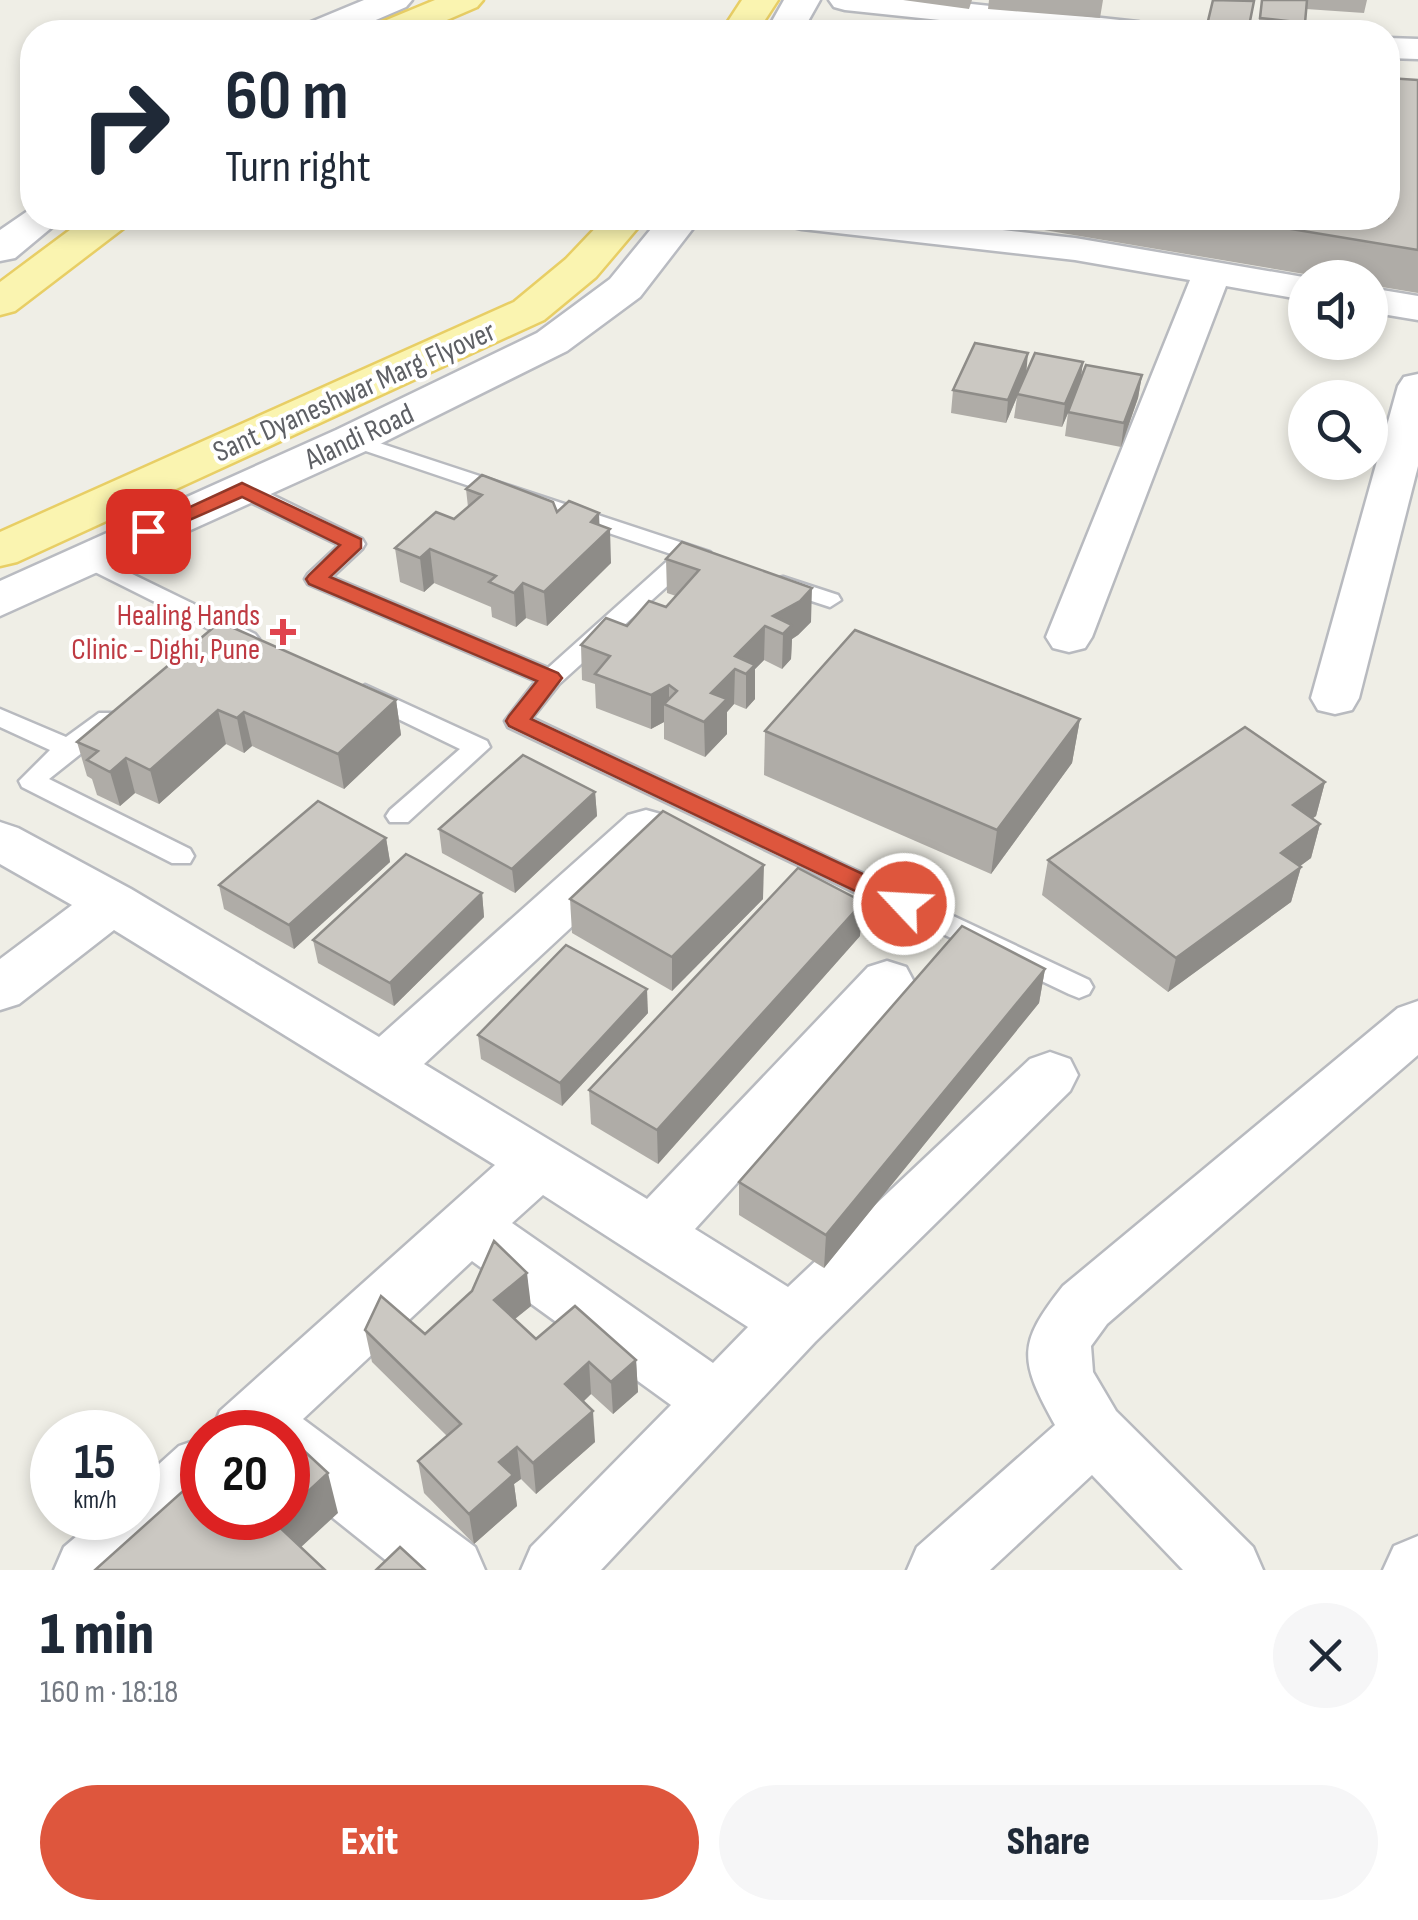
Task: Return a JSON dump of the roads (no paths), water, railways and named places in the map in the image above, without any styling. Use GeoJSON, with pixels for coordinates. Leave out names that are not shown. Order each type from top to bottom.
{"type":"FeatureCollection","features":[{"type":"Feature","properties":{"kind":"main road"},"geometry":{"type":"LineString","coordinates":[[418,20],[465,0]]}},
{"type":"Feature","properties":{"kind":"main road"},"geometry":{"type":"LineString","coordinates":[[0,302],[95,230]]}},
{"type":"Feature","properties":{"kind":"main road","name":"Sant Dyaneshwar Marg Flyover"},"geometry":{"type":"LineString","coordinates":[[0,551],[528,311],[566,285],[617,230]]}},
{"type":"Feature","properties":{"kind":"street"},"geometry":{"type":"LineString","coordinates":[[348,20],[394,0]]}},
{"type":"Feature","properties":{"kind":"street"},"geometry":{"type":"LineString","coordinates":[[845,0],[1028,20]]}},
{"type":"Feature","properties":{"kind":"street"},"geometry":{"type":"LineString","coordinates":[[0,248],[25,230]]}},
{"type":"Feature","properties":{"kind":"street","name":"Alandi Road"},"geometry":{"type":"LineString","coordinates":[[0,600],[484,378],[594,314],[625,288],[671,230]]}},
{"type":"Feature","properties":{"kind":"street"},"geometry":{"type":"LineString","coordinates":[[919,230],[1288,285]]}},
{"type":"Feature","properties":{"kind":"street"},"geometry":{"type":"LineString","coordinates":[[1069,637],[1148,386],[1212,272]]}},
{"type":"Feature","properties":{"kind":"street"},"geometry":{"type":"LineString","coordinates":[[1388,303],[1418,308]]}},
{"type":"Feature","properties":{"kind":"street"},"geometry":{"type":"LineString","coordinates":[[1336,698],[1418,386]]}},
{"type":"Feature","properties":{"kind":"street"},"geometry":{"type":"LineString","coordinates":[[383,1068],[646,828]]}},
{"type":"Feature","properties":{"kind":"street"},"geometry":{"type":"LineString","coordinates":[[0,840],[112,903],[539,1162],[792,1323]]}},
{"type":"Feature","properties":{"kind":"street"},"geometry":{"type":"LineString","coordinates":[[0,989],[112,903]]}},
{"type":"Feature","properties":{"kind":"street"},"geometry":{"type":"LineString","coordinates":[[651,1236],[887,982]]}},
{"type":"Feature","properties":{"kind":"street"},"geometry":{"type":"LineString","coordinates":[[1229,1570],[1094,1432],[1062,1378],[1059,1339],[1085,1305],[1418,1023]]}},
{"type":"Feature","properties":{"kind":"street"},"geometry":{"type":"LineString","coordinates":[[555,1570],[792,1323],[1050,1075]]}},
{"type":"Feature","properties":{"kind":"street"},"geometry":{"type":"LineString","coordinates":[[288,1410],[469,1226],[539,1162]]}},
{"type":"Feature","properties":{"kind":"street"},"geometry":{"type":"LineString","coordinates":[[469,1226],[717,1402]]}},
{"type":"Feature","properties":{"kind":"street"},"geometry":{"type":"LineString","coordinates":[[941,1570],[1094,1432]]}},
{"type":"Feature","properties":{"kind":"street"},"geometry":{"type":"LineString","coordinates":[[310,1465],[451,1570]]}},
{"type":"Feature","properties":{"kind":"street"},"geometry":{"type":"LineString","coordinates":[[88,1570],[180,1488]]}},
{"type":"Feature","properties":{"kind":"lane"},"geometry":{"type":"LineString","coordinates":[[352,440],[725,564]]}},
{"type":"Feature","properties":{"kind":"lane"},"geometry":{"type":"LineString","coordinates":[[242,489],[354,544],[316,579],[551,678]]}},
{"type":"Feature","properties":{"kind":"lane"},"geometry":{"type":"LineString","coordinates":[[690,553],[551,678],[517,721],[1079,987]]}},
{"type":"Feature","properties":{"kind":"lane"},"geometry":{"type":"LineString","coordinates":[[85,558],[221,636],[274,651]]}},
{"type":"Feature","properties":{"kind":"lane"},"geometry":{"type":"LineString","coordinates":[[760,576],[830,600]]}},
{"type":"Feature","properties":{"kind":"lane"},"geometry":{"type":"LineString","coordinates":[[342,682],[478,747],[399,816]]}},
{"type":"Feature","properties":{"kind":"lane"},"geometry":{"type":"LineString","coordinates":[[132,701],[31,781],[180,856]]}},
{"type":"Feature","properties":{"kind":"lane"},"geometry":{"type":"LineString","coordinates":[[0,717],[68,748]]}},
{"type":"Feature","properties":{"kind":"place","name":"Healing Hands Clinic - Dighi, Pune"},"geometry":{"type":"Point","coordinates":[283,632]}}]}
